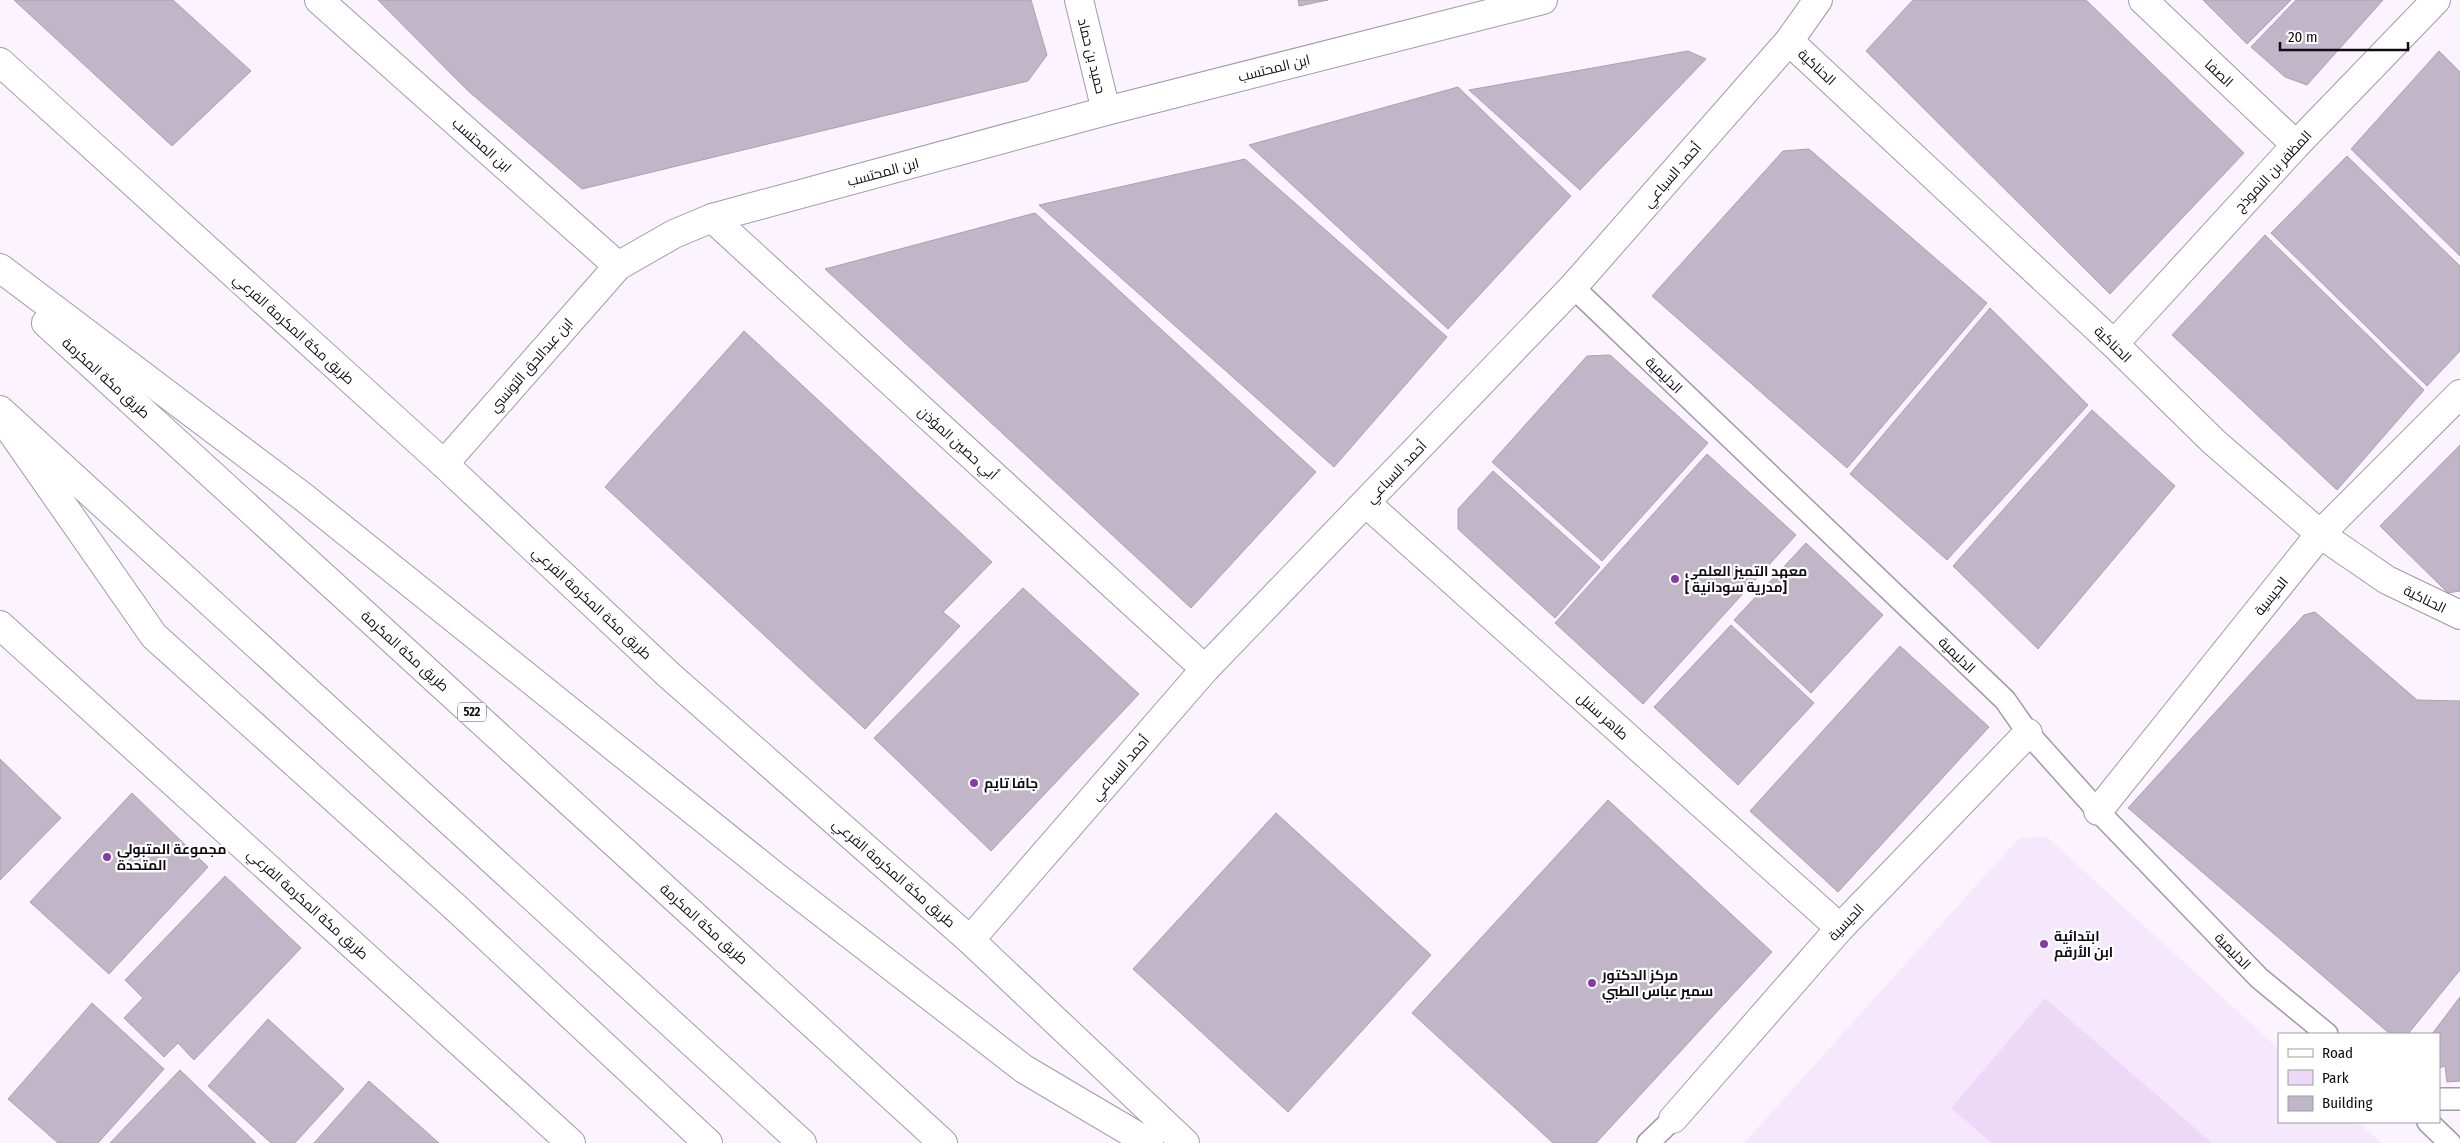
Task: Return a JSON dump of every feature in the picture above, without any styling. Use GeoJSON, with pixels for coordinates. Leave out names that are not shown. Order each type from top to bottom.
{"type":"FeatureCollection","features":[{"type":"Feature","properties":{"kind":"main road","name":"ابن المحتسب"},"geometry":{"type":"LineString","coordinates":[[319,0],[618,266],[674,234],[712,218],[1106,111],[1543,0]]}},
{"type":"Feature","properties":{"kind":"main road","name":"حميد بن حماد"},"geometry":{"type":"LineString","coordinates":[[1079,0],[1106,111]]}},
{"type":"Feature","properties":{"kind":"main road","name":"أحمد السباعي"},"geometry":{"type":"LineString","coordinates":[[970,940],[1205,669],[1573,287],[1789,41],[1818,0]]}},
{"type":"Feature","properties":{"kind":"main road","name":"الصفا"},"geometry":{"type":"LineString","coordinates":[[2143,0],[2296,145]]}},
{"type":"Feature","properties":{"kind":"main road","name":"المظفر بن النموذج"},"geometry":{"type":"LineString","coordinates":[[2114,344],[2296,145],[2436,0]]}},
{"type":"Feature","properties":{"kind":"main road","name":"الحناكية"},"geometry":{"type":"LineString","coordinates":[[1789,41],[2114,344],[2214,442],[2320,534],[2387,580],[2460,615]]}},
{"type":"Feature","properties":{"kind":"main road","name":"طريق مكة المكرمة الفرعي"},"geometry":{"type":"LineString","coordinates":[[0,62],[444,464],[670,676],[970,940],[1185,1143]]}},
{"type":"Feature","properties":{"kind":"main road","name":"أبي حصين المؤذن"},"geometry":{"type":"LineString","coordinates":[[712,218],[1205,669]]}},
{"type":"Feature","properties":{"kind":"main road","name":"ابن عبدالحق التونسي"},"geometry":{"type":"LineString","coordinates":[[444,464],[618,266]]}},
{"type":"Feature","properties":{"kind":"main road"},"geometry":{"type":"LineString","coordinates":[[0,268],[302,496],[776,877],[1024,1069],[1149,1143]]}},
{"type":"Feature","properties":{"kind":"main road","name":"طريق مكة المكرمة"},"geometry":{"type":"LineString","coordinates":[[0,280],[944,1143]]}},
{"type":"Feature","properties":{"kind":"main road","name":"الحيسية"},"geometry":{"type":"LineString","coordinates":[[2098,811],[2320,534],[2460,394]]}},
{"type":"Feature","properties":{"kind":"main road"},"geometry":{"type":"LineString","coordinates":[[0,410],[802,1143]]}},
{"type":"Feature","properties":{"kind":"main road"},"geometry":{"type":"LineString","coordinates":[[0,416],[154,636],[462,913],[708,1143]]}},
{"type":"Feature","properties":{"kind":"main road","name":"طاهر سنبل"},"geometry":{"type":"LineString","coordinates":[[1366,503],[1840,928]]}},
{"type":"Feature","properties":{"kind":"main road","name":"طريق مكة المكرمة الفرعي"},"geometry":{"type":"LineString","coordinates":[[0,625],[571,1143]]}},
{"type":"Feature","properties":{"kind":"main road","name":"الحيسية"},"geometry":{"type":"LineString","coordinates":[[1672,1118],[1840,928],[2028,733]]}},
{"type":"Feature","properties":{"kind":"lane","name":"الدليمية"},"geometry":{"type":"LineString","coordinates":[[1573,287],[2005,700],[2028,733],[2098,811],[2259,978],[2326,1033]]}},
{"type":"Feature","properties":{"kind":"lane"},"geometry":{"type":"LineString","coordinates":[[2440,1099],[2460,1099]]}},
{"type":"Feature","properties":{"kind":"lane"},"geometry":{"type":"LineString","coordinates":[[1648,1143],[1672,1118]]}},
{"type":"Feature","properties":{"kind":"lane"},"geometry":{"type":"LineString","coordinates":[[1652,1143],[1672,1118]]}},
{"type":"Feature","properties":{"kind":"lane"},"geometry":{"type":"LineString","coordinates":[[2429,1123],[2450,1143]]}},
{"type":"Feature","properties":{"kind":"shaded area","name":"ابتدائية ابن الأرقم"},"geometry":{"type":"Polygon","coordinates":[[[2047,837],[2278,1048],[2278,1123],[2359,1123],[2382,1143],[1744,1143],[2019,838],[2047,837]]]}},
{"type":"Feature","properties":{"kind":"green space"},"geometry":{"type":"Polygon","coordinates":[[[2045,998],[2212,1143],[1991,1143],[1951,1108],[2045,998]]]}},
{"type":"Feature","properties":{"kind":"building"},"geometry":{"type":"Polygon","coordinates":[[[14,0],[173,0],[251,71],[172,146],[14,0]]]}},
{"type":"Feature","properties":{"kind":"building"},"geometry":{"type":"Polygon","coordinates":[[[378,0],[1031,0],[1047,55],[1028,81],[582,189],[466,89],[378,0]]]}},
{"type":"Feature","properties":{"kind":"building"},"geometry":{"type":"Polygon","coordinates":[[[1298,0],[1328,0],[1299,6],[1298,0]]]}},
{"type":"Feature","properties":{"kind":"building"},"geometry":{"type":"Polygon","coordinates":[[[1913,0],[2086,0],[2244,153],[2110,294],[1866,51],[1913,0]]]}},
{"type":"Feature","properties":{"kind":"building"},"geometry":{"type":"Polygon","coordinates":[[[2203,0],[2291,0],[2247,44],[2203,0]]]}},
{"type":"Feature","properties":{"kind":"building"},"geometry":{"type":"Polygon","coordinates":[[[2296,0],[2383,0],[2307,85],[2285,77],[2251,47],[2296,0]]]}},
{"type":"Feature","properties":{"kind":"building"},"geometry":{"type":"Polygon","coordinates":[[[1688,51],[1706,59],[1580,190],[1469,90],[1688,51]]]}},
{"type":"Feature","properties":{"kind":"building"},"geometry":{"type":"Polygon","coordinates":[[[2439,51],[2460,72],[2460,256],[2351,149],[2439,51]]]}},
{"type":"Feature","properties":{"kind":"building"},"geometry":{"type":"Polygon","coordinates":[[[1458,87],[1571,196],[1448,329],[1249,145],[1458,87]]]}},
{"type":"Feature","properties":{"kind":"building"},"geometry":{"type":"Polygon","coordinates":[[[1809,149],[1987,303],[1847,468],[1652,296],[1783,151],[1809,149]]]}},
{"type":"Feature","properties":{"kind":"building"},"geometry":{"type":"Polygon","coordinates":[[[2347,156],[2460,266],[2460,351],[2427,386],[2271,233],[2347,156]]]}},
{"type":"Feature","properties":{"kind":"building"},"geometry":{"type":"Polygon","coordinates":[[[1245,159],[1447,337],[1334,467],[1039,205],[1245,159]]]}},
{"type":"Feature","properties":{"kind":"building"},"geometry":{"type":"Polygon","coordinates":[[[1035,213],[1316,472],[1191,608],[825,269],[1035,213]]]}},
{"type":"Feature","properties":{"kind":"building"},"geometry":{"type":"Polygon","coordinates":[[[2265,235],[2424,390],[2337,490],[2172,335],[2265,235]]]}},
{"type":"Feature","properties":{"kind":"building"},"geometry":{"type":"Polygon","coordinates":[[[1990,308],[2088,405],[1947,560],[1850,474],[1990,308]]]}},
{"type":"Feature","properties":{"kind":"building"},"geometry":{"type":"Polygon","coordinates":[[[744,331],[992,562],[943,612],[960,626],[865,729],[605,487],[744,331]]]}},
{"type":"Feature","properties":{"kind":"building"},"geometry":{"type":"Polygon","coordinates":[[[1610,355],[1708,443],[1602,561],[1492,462],[1587,356],[1610,355]]]}},
{"type":"Feature","properties":{"kind":"building"},"geometry":{"type":"Polygon","coordinates":[[[2092,410],[2175,486],[2038,649],[1953,566],[2092,410]]]}},
{"type":"Feature","properties":{"kind":"building"},"geometry":{"type":"Polygon","coordinates":[[[2460,445],[2460,591],[2448,593],[2380,526],[2460,445]]]}},
{"type":"Feature","properties":{"kind":"building","name":"معهد التميز العلمي [ مدرية سودانية]"},"geometry":{"type":"Polygon","coordinates":[[[1707,454],[1796,535],[1643,704],[1555,623],[1707,454]]]}},
{"type":"Feature","properties":{"kind":"building"},"geometry":{"type":"Polygon","coordinates":[[[1493,471],[1600,567],[1555,618],[1458,529],[1458,509],[1493,471]]]}},
{"type":"Feature","properties":{"kind":"building"},"geometry":{"type":"Polygon","coordinates":[[[1806,543],[1883,615],[1811,693],[1734,620],[1806,543]]]}},
{"type":"Feature","properties":{"kind":"building"},"geometry":{"type":"Polygon","coordinates":[[[1023,588],[1139,694],[991,851],[874,738],[1023,588]]]}},
{"type":"Feature","properties":{"kind":"building"},"geometry":{"type":"Polygon","coordinates":[[[2315,612],[2417,700],[2460,701],[2460,970],[2409,1033],[2389,1033],[2128,808],[2304,615],[2315,612]]]}},
{"type":"Feature","properties":{"kind":"building"},"geometry":{"type":"Polygon","coordinates":[[[1731,625],[1814,703],[1738,785],[1654,707],[1731,625]]]}},
{"type":"Feature","properties":{"kind":"building"},"geometry":{"type":"Polygon","coordinates":[[[1900,646],[1989,727],[1838,892],[1750,811],[1900,646]]]}},
{"type":"Feature","properties":{"kind":"building"},"geometry":{"type":"Polygon","coordinates":[[[0,759],[61,818],[0,880],[0,759]]]}},
{"type":"Feature","properties":{"kind":"building"},"geometry":{"type":"Polygon","coordinates":[[[132,793],[208,867],[109,974],[30,902],[132,793]]]}},
{"type":"Feature","properties":{"kind":"building","name":"مركز الدكتور سمير عباس الطبي"},"geometry":{"type":"Polygon","coordinates":[[[1608,800],[1772,952],[1596,1143],[1553,1143],[1412,1013],[1608,800]]]}},
{"type":"Feature","properties":{"kind":"building"},"geometry":{"type":"Polygon","coordinates":[[[1276,813],[1431,955],[1288,1112],[1133,969],[1276,813]]]}},
{"type":"Feature","properties":{"kind":"building"},"geometry":{"type":"Polygon","coordinates":[[[225,876],[301,948],[194,1060],[178,1043],[164,1057],[124,1018],[143,998],[125,980],[225,876]]]}},
{"type":"Feature","properties":{"kind":"building"},"geometry":{"type":"Polygon","coordinates":[[[2460,997],[2460,1081],[2447,1082],[2445,1066],[2440,1068],[2440,1033],[2433,1033],[2460,997]]]}},
{"type":"Feature","properties":{"kind":"building"},"geometry":{"type":"Polygon","coordinates":[[[92,1003],[164,1069],[98,1143],[58,1143],[8,1099],[92,1003]]]}},
{"type":"Feature","properties":{"kind":"building"},"geometry":{"type":"Polygon","coordinates":[[[268,1019],[344,1089],[295,1143],[271,1143],[208,1086],[268,1019]]]}},
{"type":"Feature","properties":{"kind":"building"},"geometry":{"type":"Polygon","coordinates":[[[180,1070],[256,1143],[110,1143],[180,1070]]]}},
{"type":"Feature","properties":{"kind":"building"},"geometry":{"type":"Polygon","coordinates":[[[369,1081],[439,1143],[314,1143],[369,1081]]]}},
{"type":"Feature","properties":{"kind":"place","name":"معهد التميز العلمي [ مدرية سودانية]"},"geometry":{"type":"Point","coordinates":[1675,579]}},
{"type":"Feature","properties":{"kind":"place","name":"جافا تايم"},"geometry":{"type":"Point","coordinates":[974,783]}},
{"type":"Feature","properties":{"kind":"place","name":"مجموعة المتبولي المتحدة"},"geometry":{"type":"Point","coordinates":[107,857]}},
{"type":"Feature","properties":{"kind":"place","name":"ابتدائية ابن الأرقم"},"geometry":{"type":"Point","coordinates":[2044,944]}},
{"type":"Feature","properties":{"kind":"place","name":"مركز الدكتور سمير عباس الطبي"},"geometry":{"type":"Point","coordinates":[1592,983]}}]}
